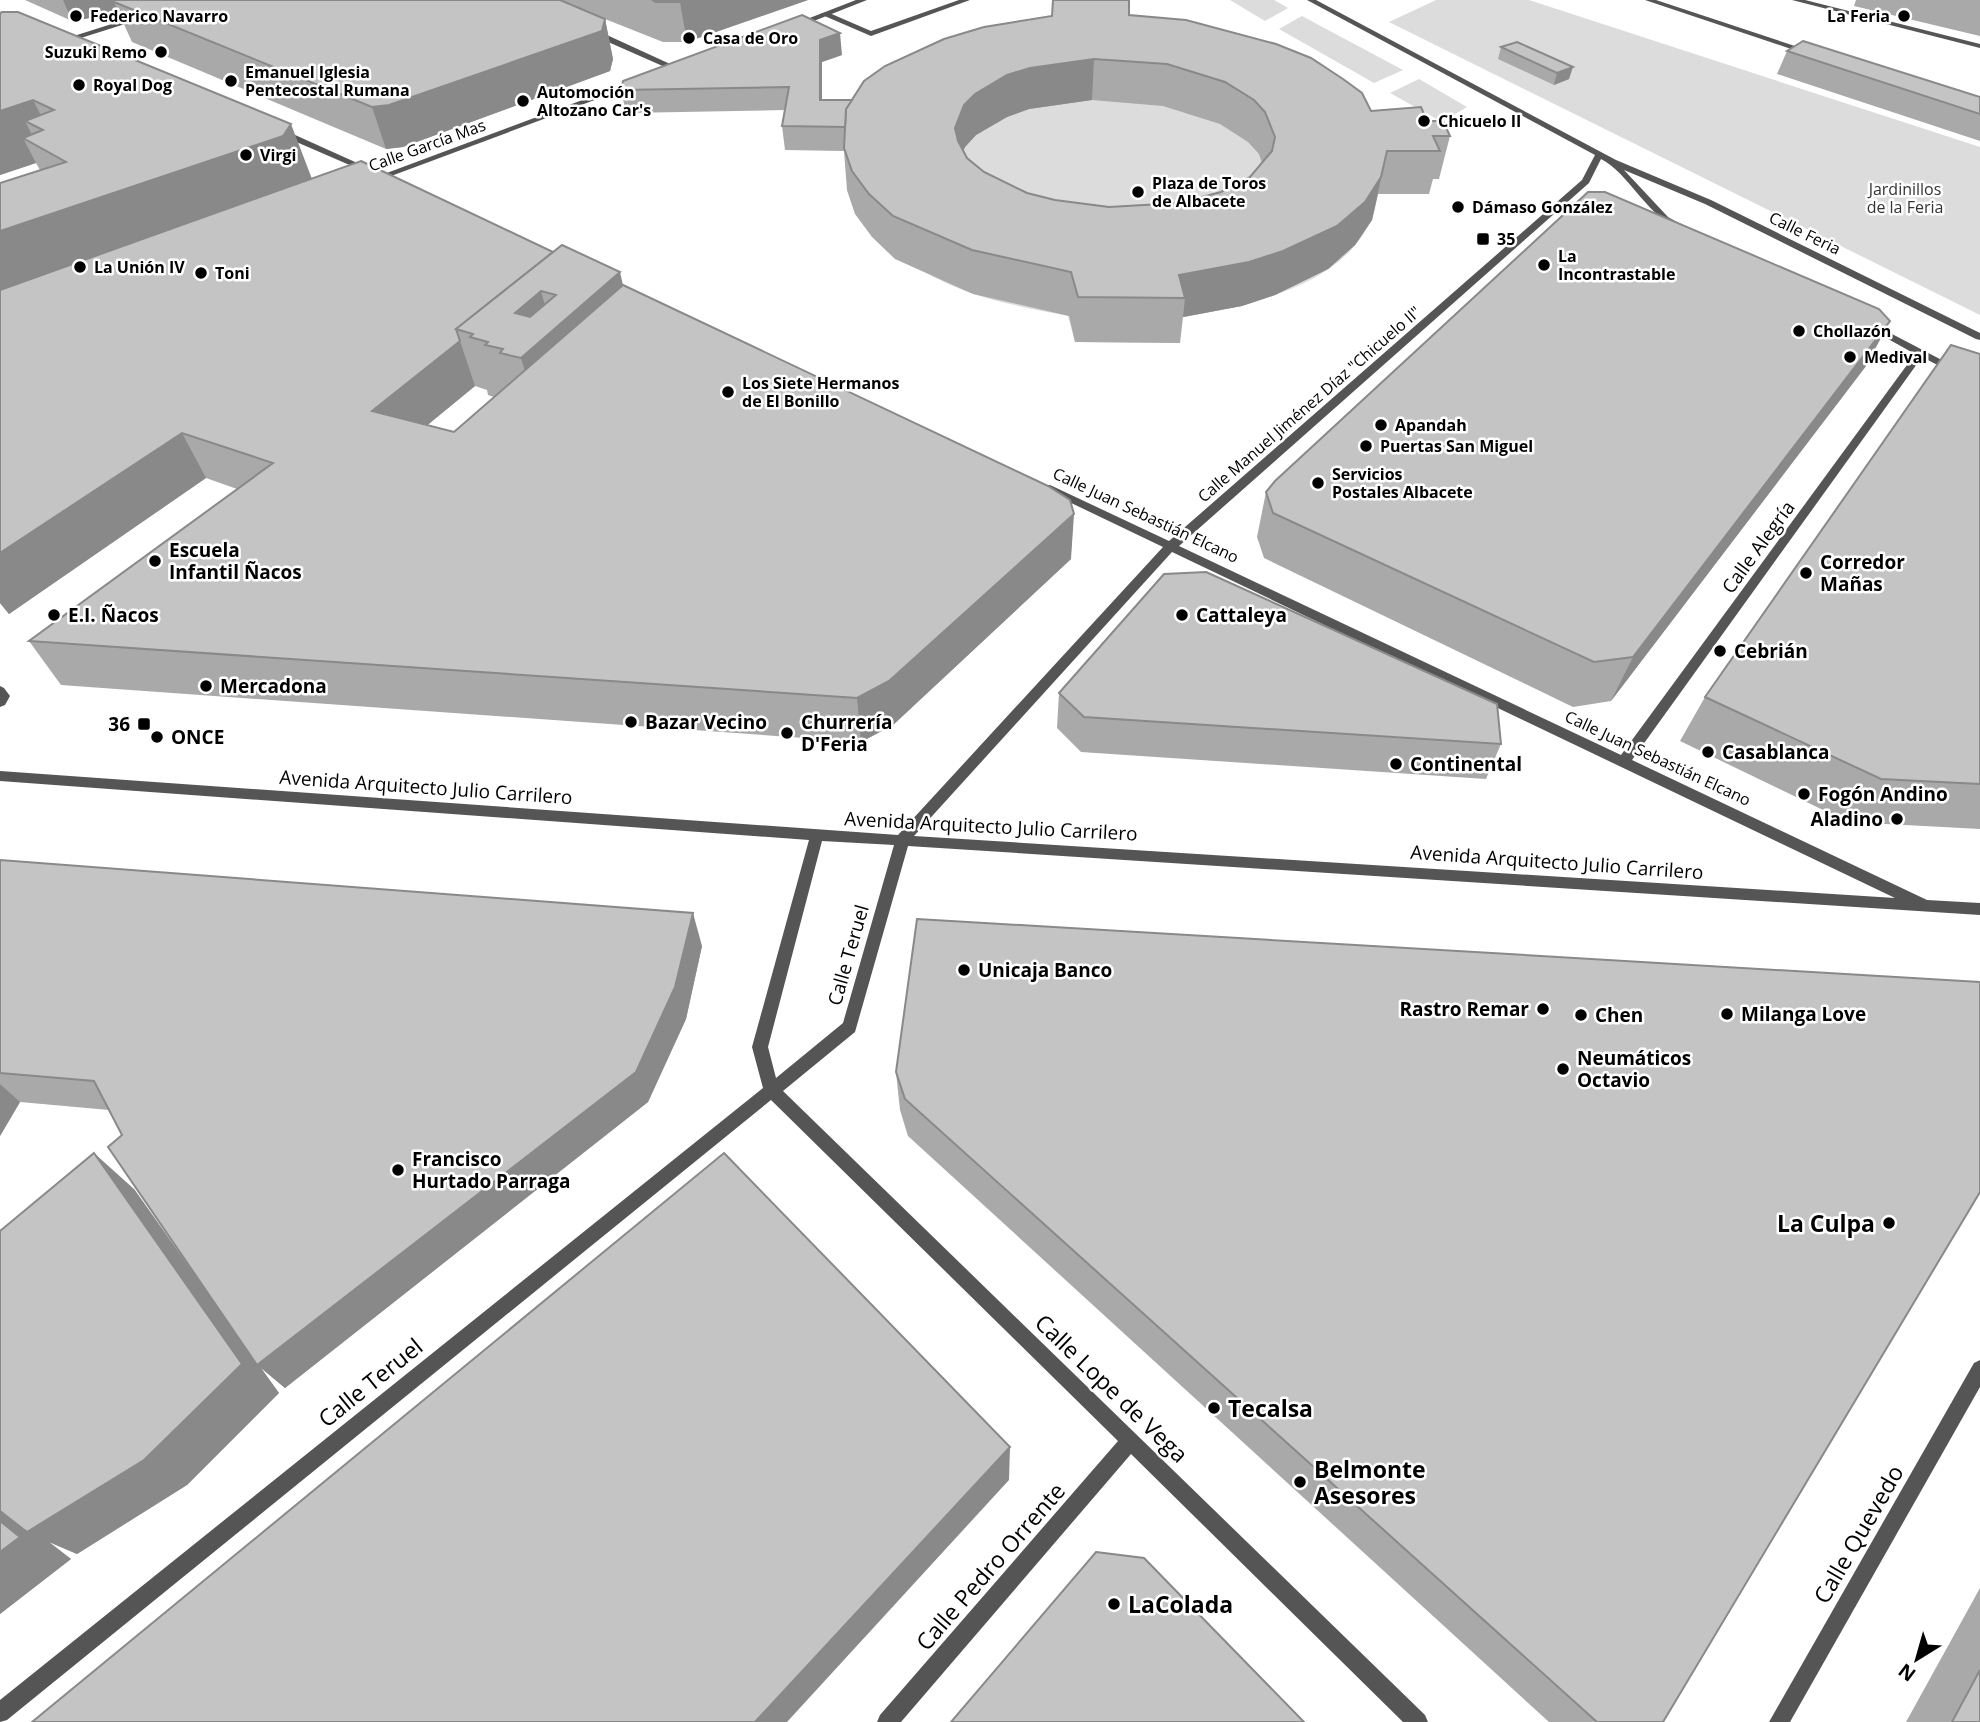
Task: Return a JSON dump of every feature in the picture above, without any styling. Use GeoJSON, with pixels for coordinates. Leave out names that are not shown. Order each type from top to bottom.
{"type":"FeatureCollection","features":[{"type":"Feature","properties":{"kind":"street"},"geometry":{"type":"LineString","coordinates":[[788,28],[863,0]]}},
{"type":"Feature","properties":{"kind":"street"},"geometry":{"type":"LineString","coordinates":[[824,14],[871,34],[966,0]]}},
{"type":"Feature","properties":{"kind":"street","name":"Calle Feria"},"geometry":{"type":"LineString","coordinates":[[1311,0],[1599,155],[1708,202],[1980,337]]}},
{"type":"Feature","properties":{"kind":"street"},"geometry":{"type":"LineString","coordinates":[[1649,0],[1814,54]]}},
{"type":"Feature","properties":{"kind":"street"},"geometry":{"type":"LineString","coordinates":[[1796,0],[1816,2],[1980,46]]}},
{"type":"Feature","properties":{"kind":"street"},"geometry":{"type":"LineString","coordinates":[[52,40],[64,40],[152,15]]}},
{"type":"Feature","properties":{"kind":"street"},"geometry":{"type":"LineString","coordinates":[[579,26],[677,69]]}},
{"type":"Feature","properties":{"kind":"street"},"geometry":{"type":"LineString","coordinates":[[64,40],[75,45]]}},
{"type":"Feature","properties":{"kind":"street"},"geometry":{"type":"LineString","coordinates":[[664,73],[689,64]]}},
{"type":"Feature","properties":{"kind":"street","name":"Calle García Mas"},"geometry":{"type":"LineString","coordinates":[[364,183],[651,78]]}},
{"type":"Feature","properties":{"kind":"street"},"geometry":{"type":"LineString","coordinates":[[276,130],[402,184]]}},
{"type":"Feature","properties":{"kind":"street","name":"Calle Manuel Jiménez Díaz \"Chicuelo II\""},"geometry":{"type":"LineString","coordinates":[[903,839],[1171,546],[1586,181],[1599,155]]}},
{"type":"Feature","properties":{"kind":"street","name":"Calle Feria"},"geometry":{"type":"LineString","coordinates":[[1613,162],[1665,219],[1690,232]]}},
{"type":"Feature","properties":{"kind":"street"},"geometry":{"type":"LineString","coordinates":[[1859,321],[1980,384]]}},
{"type":"Feature","properties":{"kind":"street","name":"Calle Alegría"},"geometry":{"type":"LineString","coordinates":[[1624,761],[1920,353]]}},
{"type":"Feature","properties":{"kind":"street","name":"Calle Juan Sebastián Elcano"},"geometry":{"type":"LineString","coordinates":[[1031,480],[1926,906]]}},
{"type":"Feature","properties":{"kind":"street"},"geometry":{"type":"LineString","coordinates":[[0,691],[4,696],[0,702]]}},
{"type":"Feature","properties":{"kind":"street","name":"Avenida Arquitecto Julio Carrilero"},"geometry":{"type":"LineString","coordinates":[[0,776],[817,835],[1980,909]]}},
{"type":"Feature","properties":{"kind":"street"},"geometry":{"type":"LineString","coordinates":[[771,1090],[760,1047],[817,835]]}},
{"type":"Feature","properties":{"kind":"street","name":"Calle Teruel"},"geometry":{"type":"LineString","coordinates":[[0,1713],[850,1027],[903,839]]}},
{"type":"Feature","properties":{"kind":"street","name":"Calle Lope de Vega"},"geometry":{"type":"LineString","coordinates":[[771,1090],[1418,1722]]}},
{"type":"Feature","properties":{"kind":"street","name":"Calle Quevedo"},"geometry":{"type":"LineString","coordinates":[[1779,1722],[1980,1369]]}},
{"type":"Feature","properties":{"kind":"street","name":"Calle Pedro Orrente"},"geometry":{"type":"LineString","coordinates":[[887,1722],[1130,1441]]}},
{"type":"Feature","properties":{"kind":"green space"},"geometry":{"type":"Polygon","coordinates":[[[1230,0],[1274,0],[1288,8],[1265,21],[1230,0]]]}},
{"type":"Feature","properties":{"kind":"green space","name":"Jardinillos de la Feria"},"geometry":{"type":"Polygon","coordinates":[[[1436,0],[1529,0],[1980,147],[1980,315],[1389,22],[1436,0]]]}},
{"type":"Feature","properties":{"kind":"green space"},"geometry":{"type":"Polygon","coordinates":[[[1302,16],[1403,70],[1374,83],[1279,29],[1302,16]]]}},
{"type":"Feature","properties":{"kind":"green space","name":"Plaza de Toros de Albacete"},"geometry":{"type":"Polygon","coordinates":[[[1022,59],[1439,179],[1423,179],[1429,194],[1378,194],[1372,217],[1356,244],[1337,263],[1313,279],[1258,300],[1175,319],[1180,343],[1075,342],[1068,316],[975,294],[912,264],[863,224],[847,190],[1022,59]]]}},
{"type":"Feature","properties":{"kind":"green space"},"geometry":{"type":"Polygon","coordinates":[[[1419,79],[1467,107],[1442,122],[1390,93],[1419,79]]]}},
{"type":"Feature","properties":{"kind":"building"},"geometry":{"type":"Polygon","coordinates":[[[114,0],[560,0],[605,19],[602,31],[389,105],[372,107],[114,0]]]}},
{"type":"Feature","properties":{"kind":"building"},"geometry":{"type":"Polygon","coordinates":[[[652,0],[687,0],[656,2],[652,0]]]}},
{"type":"Feature","properties":{"kind":"building"},"geometry":{"type":"Polygon","coordinates":[[[1053,0],[1129,0],[1129,15],[1186,20],[1276,44],[1311,58],[1343,79],[1362,93],[1371,111],[1421,107],[1427,121],[1443,121],[1450,136],[1433,136],[1440,151],[1387,151],[1381,177],[1365,202],[1337,226],[1283,251],[1249,262],[1179,275],[1185,298],[1078,297],[1071,272],[972,250],[893,216],[869,194],[852,171],[844,148],[846,109],[864,81],[885,66],[944,39],[984,27],[1052,16],[1053,0]],[[1094,59],[1030,68],[1007,75],[975,94],[964,105],[955,128],[958,141],[967,158],[984,172],[1027,193],[1055,200],[1109,207],[1179,203],[1221,192],[1250,177],[1272,151],[1275,137],[1265,112],[1254,100],[1225,82],[1167,64],[1094,59]]]}},
{"type":"Feature","properties":{"kind":"building"},"geometry":{"type":"Polygon","coordinates":[[[2,12],[18,12],[291,124],[283,136],[0,231],[0,183],[66,162],[23,138],[43,130],[25,121],[54,110],[33,100],[0,111],[2,12]]]}},
{"type":"Feature","properties":{"kind":"building"},"geometry":{"type":"Polygon","coordinates":[[[802,15],[840,33],[820,40],[820,100],[852,100],[846,109],[845,127],[782,126],[789,87],[621,90],[623,81],[802,15]]]}},
{"type":"Feature","properties":{"kind":"building"},"geometry":{"type":"Polygon","coordinates":[[[1803,41],[1980,97],[1980,114],[1787,51],[1803,41]]]}},
{"type":"Feature","properties":{"kind":"building"},"geometry":{"type":"Polygon","coordinates":[[[1517,42],[1573,67],[1557,73],[1501,47],[1517,42]]]}},
{"type":"Feature","properties":{"kind":"building"},"geometry":{"type":"Polygon","coordinates":[[[361,161],[553,252],[456,329],[460,341],[372,411],[454,432],[623,285],[1048,486],[1070,500],[1074,514],[889,681],[857,698],[29,641],[273,463],[182,433],[0,553],[0,290],[361,161]]]}},
{"type":"Feature","properties":{"kind":"building"},"geometry":{"type":"Polygon","coordinates":[[[1588,192],[1605,192],[1879,309],[1890,321],[1633,657],[1594,662],[1273,513],[1266,492],[1588,192]]]}},
{"type":"Feature","properties":{"kind":"building"},"geometry":{"type":"Polygon","coordinates":[[[562,245],[620,272],[521,358],[500,353],[503,349],[485,345],[488,342],[470,337],[473,334],[456,329],[562,245]],[[541,291],[515,313],[530,317],[556,295],[541,291]]]}},
{"type":"Feature","properties":{"kind":"building"},"geometry":{"type":"Polygon","coordinates":[[[1951,345],[1980,354],[1980,784],[1881,779],[1705,697],[1951,345]]]}},
{"type":"Feature","properties":{"kind":"building"},"geometry":{"type":"Polygon","coordinates":[[[1206,572],[1497,704],[1501,744],[1084,717],[1059,693],[1164,574],[1206,572]]]}},
{"type":"Feature","properties":{"kind":"building"},"geometry":{"type":"Polygon","coordinates":[[[0,860],[693,913],[675,987],[636,1072],[257,1365],[108,1147],[122,1135],[94,1081],[0,1073],[0,860]]]}},
{"type":"Feature","properties":{"kind":"building"},"geometry":{"type":"Polygon","coordinates":[[[917,919],[1980,982],[1980,1192],[1663,1722],[1597,1722],[905,1099],[896,1072],[917,919]]]}},
{"type":"Feature","properties":{"kind":"building"},"geometry":{"type":"Polygon","coordinates":[[[94,1153],[242,1364],[144,1460],[27,1532],[0,1511],[0,1231],[94,1153]]]}},
{"type":"Feature","properties":{"kind":"building"},"geometry":{"type":"Polygon","coordinates":[[[724,1153],[1010,1447],[755,1722],[32,1722],[724,1153]]]}},
{"type":"Feature","properties":{"kind":"building"},"geometry":{"type":"Polygon","coordinates":[[[0,1521],[20,1537],[0,1552],[0,1521]]]}},
{"type":"Feature","properties":{"kind":"building"},"geometry":{"type":"Polygon","coordinates":[[[1096,1552],[1144,1558],[1304,1722],[951,1722],[1096,1552]]]}},
{"type":"Feature","properties":{"kind":"building"},"geometry":{"type":"Polygon","coordinates":[[[1980,1670],[1980,1722],[1952,1722],[1980,1670]]]}},
{"type":"Feature","properties":{"kind":"place","name":"Federico Navarro"},"geometry":{"type":"Point","coordinates":[76,16]}},
{"type":"Feature","properties":{"kind":"place","name":"La Feria"},"geometry":{"type":"Point","coordinates":[1904,16]}},
{"type":"Feature","properties":{"kind":"place","name":"Casa de Oro"},"geometry":{"type":"Point","coordinates":[689,38]}},
{"type":"Feature","properties":{"kind":"place","name":"Suzuki Remo"},"geometry":{"type":"Point","coordinates":[161,52]}},
{"type":"Feature","properties":{"kind":"place","name":"Emanuel Iglesia Pentecostal Rumana"},"geometry":{"type":"Point","coordinates":[231,81]}},
{"type":"Feature","properties":{"kind":"place","name":"Royal Dog"},"geometry":{"type":"Point","coordinates":[79,85]}},
{"type":"Feature","properties":{"kind":"place","name":"Automoción Altozano Car's"},"geometry":{"type":"Point","coordinates":[523,101]}},
{"type":"Feature","properties":{"kind":"place","name":"Chicuelo II"},"geometry":{"type":"Point","coordinates":[1424,121]}},
{"type":"Feature","properties":{"kind":"place","name":"Virgi"},"geometry":{"type":"Point","coordinates":[246,155]}},
{"type":"Feature","properties":{"kind":"place","name":"Plaza de Toros de Albacete"},"geometry":{"type":"Point","coordinates":[1138,192]}},
{"type":"Feature","properties":{"kind":"place","name":"Dámaso González"},"geometry":{"type":"Point","coordinates":[1458,207]}},
{"type":"Feature","properties":{"kind":"place","name":"35"},"geometry":{"type":"Point","coordinates":[1483,239]}},
{"type":"Feature","properties":{"kind":"place","name":"La Incontrastable"},"geometry":{"type":"Point","coordinates":[1544,265]}},
{"type":"Feature","properties":{"kind":"place","name":"La Unión IV"},"geometry":{"type":"Point","coordinates":[80,267]}},
{"type":"Feature","properties":{"kind":"place","name":"Toni"},"geometry":{"type":"Point","coordinates":[201,273]}},
{"type":"Feature","properties":{"kind":"place","name":"Chollazón"},"geometry":{"type":"Point","coordinates":[1799,331]}},
{"type":"Feature","properties":{"kind":"place","name":"Medival"},"geometry":{"type":"Point","coordinates":[1850,357]}},
{"type":"Feature","properties":{"kind":"place","name":"Los Siete Hermanos de El Bonillo"},"geometry":{"type":"Point","coordinates":[728,392]}},
{"type":"Feature","properties":{"kind":"place","name":"Apandah"},"geometry":{"type":"Point","coordinates":[1381,425]}},
{"type":"Feature","properties":{"kind":"place","name":"Puertas San Miguel"},"geometry":{"type":"Point","coordinates":[1366,446]}},
{"type":"Feature","properties":{"kind":"place","name":"Servicios Postales Albacete"},"geometry":{"type":"Point","coordinates":[1318,483]}},
{"type":"Feature","properties":{"kind":"place","name":"Escuela Infantil Ñacos"},"geometry":{"type":"Point","coordinates":[155,561]}},
{"type":"Feature","properties":{"kind":"place","name":"Corredor Mañas"},"geometry":{"type":"Point","coordinates":[1806,573]}},
{"type":"Feature","properties":{"kind":"place","name":"E.I. Ñacos"},"geometry":{"type":"Point","coordinates":[54,615]}},
{"type":"Feature","properties":{"kind":"place","name":"Cattaleya"},"geometry":{"type":"Point","coordinates":[1182,615]}},
{"type":"Feature","properties":{"kind":"place","name":"Cebrián"},"geometry":{"type":"Point","coordinates":[1720,651]}},
{"type":"Feature","properties":{"kind":"place","name":"Mercadona"},"geometry":{"type":"Point","coordinates":[206,686]}},
{"type":"Feature","properties":{"kind":"place","name":"Bazar Vecino"},"geometry":{"type":"Point","coordinates":[631,722]}},
{"type":"Feature","properties":{"kind":"place","name":"36"},"geometry":{"type":"Point","coordinates":[144,724]}},
{"type":"Feature","properties":{"kind":"place","name":"Churrería D'Feria"},"geometry":{"type":"Point","coordinates":[787,733]}},
{"type":"Feature","properties":{"kind":"place","name":"ONCE"},"geometry":{"type":"Point","coordinates":[157,737]}},
{"type":"Feature","properties":{"kind":"place","name":"Casablanca"},"geometry":{"type":"Point","coordinates":[1708,752]}},
{"type":"Feature","properties":{"kind":"place","name":"Continental"},"geometry":{"type":"Point","coordinates":[1396,764]}},
{"type":"Feature","properties":{"kind":"place","name":"Fogón Andino"},"geometry":{"type":"Point","coordinates":[1804,794]}},
{"type":"Feature","properties":{"kind":"place","name":"Aladino"},"geometry":{"type":"Point","coordinates":[1897,819]}},
{"type":"Feature","properties":{"kind":"place","name":"Unicaja Banco"},"geometry":{"type":"Point","coordinates":[964,970]}},
{"type":"Feature","properties":{"kind":"place","name":"Rastro Remar"},"geometry":{"type":"Point","coordinates":[1543,1009]}},
{"type":"Feature","properties":{"kind":"place","name":"Milanga Love"},"geometry":{"type":"Point","coordinates":[1727,1014]}},
{"type":"Feature","properties":{"kind":"place","name":"Chen"},"geometry":{"type":"Point","coordinates":[1581,1015]}},
{"type":"Feature","properties":{"kind":"place","name":"Neumáticos Octavio"},"geometry":{"type":"Point","coordinates":[1563,1069]}},
{"type":"Feature","properties":{"kind":"place","name":"Francisco Hurtado Parraga"},"geometry":{"type":"Point","coordinates":[398,1170]}},
{"type":"Feature","properties":{"kind":"place","name":"La Culpa"},"geometry":{"type":"Point","coordinates":[1889,1223]}},
{"type":"Feature","properties":{"kind":"place","name":"Tecalsa"},"geometry":{"type":"Point","coordinates":[1214,1408]}},
{"type":"Feature","properties":{"kind":"place","name":"Belmonte Asesores"},"geometry":{"type":"Point","coordinates":[1300,1482]}},
{"type":"Feature","properties":{"kind":"place","name":"LaColada"},"geometry":{"type":"Point","coordinates":[1114,1604]}}]}
